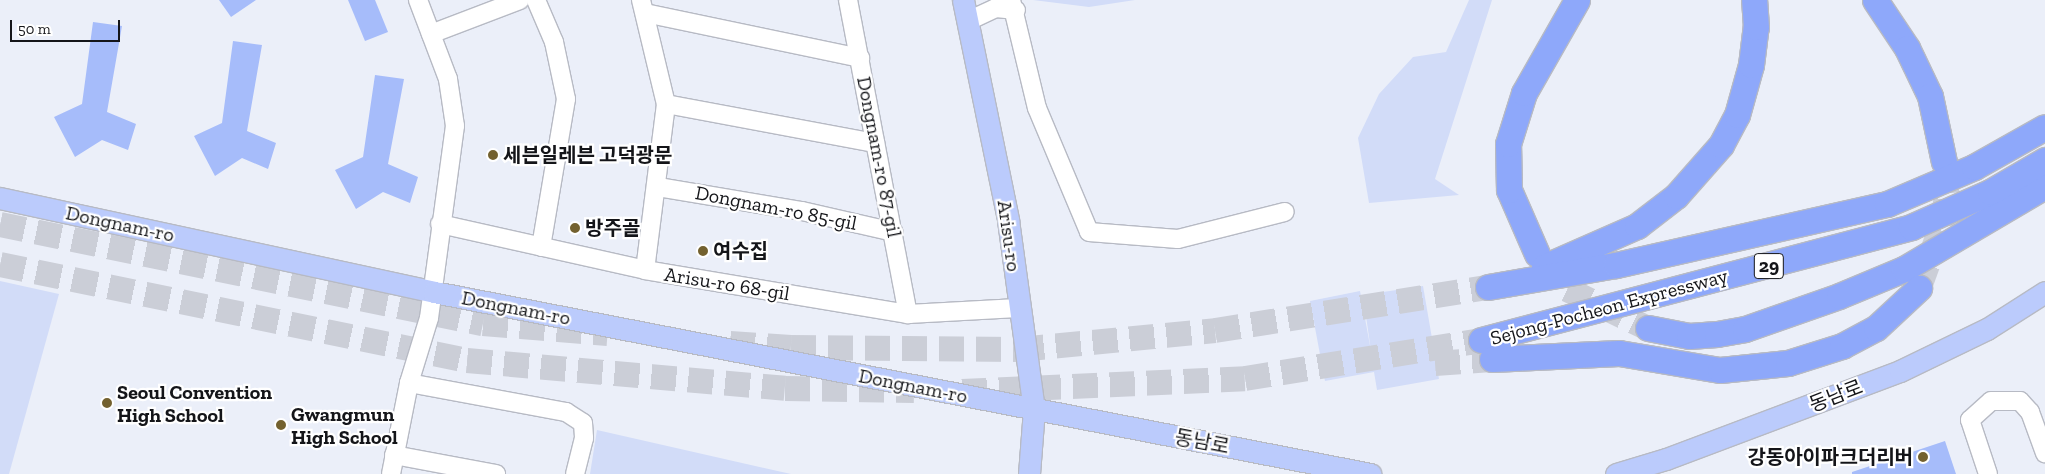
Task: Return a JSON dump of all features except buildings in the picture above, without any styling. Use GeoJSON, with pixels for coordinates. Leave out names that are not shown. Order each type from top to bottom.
{"type":"FeatureCollection","features":[{"type":"Feature","properties":{"kind":"highway"},"geometry":{"type":"LineString","coordinates":[[1537,254],[1509,190],[1508,144],[1524,93],[1577,0]]}},
{"type":"Feature","properties":{"kind":"highway","name":"Sejong-Pocheon Expressway"},"geometry":{"type":"LineString","coordinates":[[1754,0],[1756,27],[1751,65],[1737,115],[1702,169],[1676,196],[1637,226],[1562,260],[1488,287],[1635,261],[1887,204],[1974,167],[2045,126]]}},
{"type":"Feature","properties":{"kind":"highway"},"geometry":{"type":"LineString","coordinates":[[1875,0],[1907,48],[1930,96],[1944,162]]}},
{"type":"Feature","properties":{"kind":"highway","name":"Sejong-Pocheon Expressway"},"geometry":{"type":"LineString","coordinates":[[1919,288],[1876,328],[1842,346],[1788,363],[1720,370],[1619,353],[1487,350],[1911,227],[1990,192],[2045,160]]}},
{"type":"Feature","properties":{"kind":"highway"},"geometry":{"type":"LineString","coordinates":[[1648,328],[1689,336],[1717,334],[1745,329],[1839,296],[1904,269],[2045,186]]}},
{"type":"Feature","properties":{"kind":"main road","name":"Arisu-ro"},"geometry":{"type":"LineString","coordinates":[[963,0],[1008,220],[1018,308],[1034,409],[1029,474]]}},
{"type":"Feature","properties":{"kind":"main road","name":"Dongnam-ro"},"geometry":{"type":"LineString","coordinates":[[0,198],[434,292],[1034,409]]}},
{"type":"Feature","properties":{"kind":"main road","name":"동남로"},"geometry":{"type":"LineString","coordinates":[[1616,474],[1666,459],[1900,371],[1987,329],[2045,292]]}},
{"type":"Feature","properties":{"kind":"main road","name":"동남로"},"geometry":{"type":"LineString","coordinates":[[1034,409],[1370,474]]}},
{"type":"Feature","properties":{"kind":"street"},"geometry":{"type":"LineString","coordinates":[[391,474],[409,383],[434,292],[440,224],[455,126],[448,80],[418,0]]}},
{"type":"Feature","properties":{"kind":"street"},"geometry":{"type":"LineString","coordinates":[[431,34],[520,0]]}},
{"type":"Feature","properties":{"kind":"street"},"geometry":{"type":"LineString","coordinates":[[536,0],[554,42],[566,99],[541,247]]}},
{"type":"Feature","properties":{"kind":"street","name":"Dongnam-ro 87-gil"},"geometry":{"type":"LineString","coordinates":[[848,0],[894,232],[908,314]]}},
{"type":"Feature","properties":{"kind":"street"},"geometry":{"type":"LineString","coordinates":[[968,21],[996,8],[1013,5],[1037,108],[1089,232],[1178,239],[1285,212]]}},
{"type":"Feature","properties":{"kind":"street"},"geometry":{"type":"LineString","coordinates":[[645,270],[658,187],[666,104],[643,7],[860,58]]}},
{"type":"Feature","properties":{"kind":"street"},"geometry":{"type":"LineString","coordinates":[[666,104],[876,144]]}},
{"type":"Feature","properties":{"kind":"street","name":"Dongnam-ro 85-gil"},"geometry":{"type":"LineString","coordinates":[[658,187],[802,211],[894,232]]}},
{"type":"Feature","properties":{"kind":"street","name":"Arisu-ro 68-gil"},"geometry":{"type":"LineString","coordinates":[[440,224],[645,270],[908,314],[1018,308]]}},
{"type":"Feature","properties":{"kind":"street"},"geometry":{"type":"LineString","coordinates":[[409,383],[566,412],[583,423],[584,438],[575,474]]}},
{"type":"Feature","properties":{"kind":"street"},"geometry":{"type":"LineString","coordinates":[[1988,474],[1970,420],[1990,401],[2008,399],[2020,401],[2030,412],[2045,453]]}},
{"type":"Feature","properties":{"kind":"street"},"geometry":{"type":"LineString","coordinates":[[394,455],[493,474]]}},
{"type":"Feature","properties":{"kind":"shaded area"},"geometry":{"type":"Polygon","coordinates":[[[1033,0],[1135,0],[1089,7],[1033,0]]]}},
{"type":"Feature","properties":{"kind":"shaded area"},"geometry":{"type":"Polygon","coordinates":[[[1469,0],[1492,0],[1435,179],[1459,195],[1369,203],[1358,138],[1379,94],[1413,57],[1446,52],[1469,0]]]}},
{"type":"Feature","properties":{"kind":"shaded area"},"geometry":{"type":"Polygon","coordinates":[[[0,281],[59,294],[9,474],[0,474],[0,281]]]}},
{"type":"Feature","properties":{"kind":"shaded area"},"geometry":{"type":"Polygon","coordinates":[[[1423,286],[1439,379],[1377,390],[1374,372],[1325,381],[1310,301],[1360,291],[1371,351],[1363,295],[1423,286]]]}},
{"type":"Feature","properties":{"kind":"shaded area"},"geometry":{"type":"Polygon","coordinates":[[[597,430],[791,474],[590,474],[597,430]]]}},
{"type":"Feature","properties":{"kind":"tunnel"},"geometry":{"type":"LineString","coordinates":[[1919,288],[1942,224],[1947,193],[1944,162]]}},
{"type":"Feature","properties":{"kind":"tunnel"},"geometry":{"type":"LineString","coordinates":[[0,224],[483,323],[608,333]]}},
{"type":"Feature","properties":{"kind":"tunnel"},"geometry":{"type":"LineString","coordinates":[[1544,261],[1567,289],[1648,328]]}},
{"type":"Feature","properties":{"kind":"tunnel"},"geometry":{"type":"LineString","coordinates":[[0,264],[467,360],[785,388],[914,390]]}},
{"type":"Feature","properties":{"kind":"tunnel"},"geometry":{"type":"LineString","coordinates":[[730,343],[791,347],[1019,349],[1215,330],[1488,287]]}},
{"type":"Feature","properties":{"kind":"tunnel"},"geometry":{"type":"LineString","coordinates":[[962,391],[1245,378],[1481,340]]}},
{"type":"Feature","properties":{"kind":"tunnel"},"geometry":{"type":"LineString","coordinates":[[1435,363],[1492,359]]}},
{"type":"Feature","properties":{"kind":"place","name":"세븐일레븐 고덕광문"},"geometry":{"type":"Point","coordinates":[493,155]}},
{"type":"Feature","properties":{"kind":"place","name":"방주골"},"geometry":{"type":"Point","coordinates":[575,228]}},
{"type":"Feature","properties":{"kind":"place","name":"여수집"},"geometry":{"type":"Point","coordinates":[703,251]}},
{"type":"Feature","properties":{"kind":"place","name":"Seoul Convention High School"},"geometry":{"type":"Point","coordinates":[107,403]}},
{"type":"Feature","properties":{"kind":"place","name":"Gwangmun High School"},"geometry":{"type":"Point","coordinates":[281,425]}},
{"type":"Feature","properties":{"kind":"place","name":"강동아이파크더리버"},"geometry":{"type":"Point","coordinates":[1923,457]}}]}
